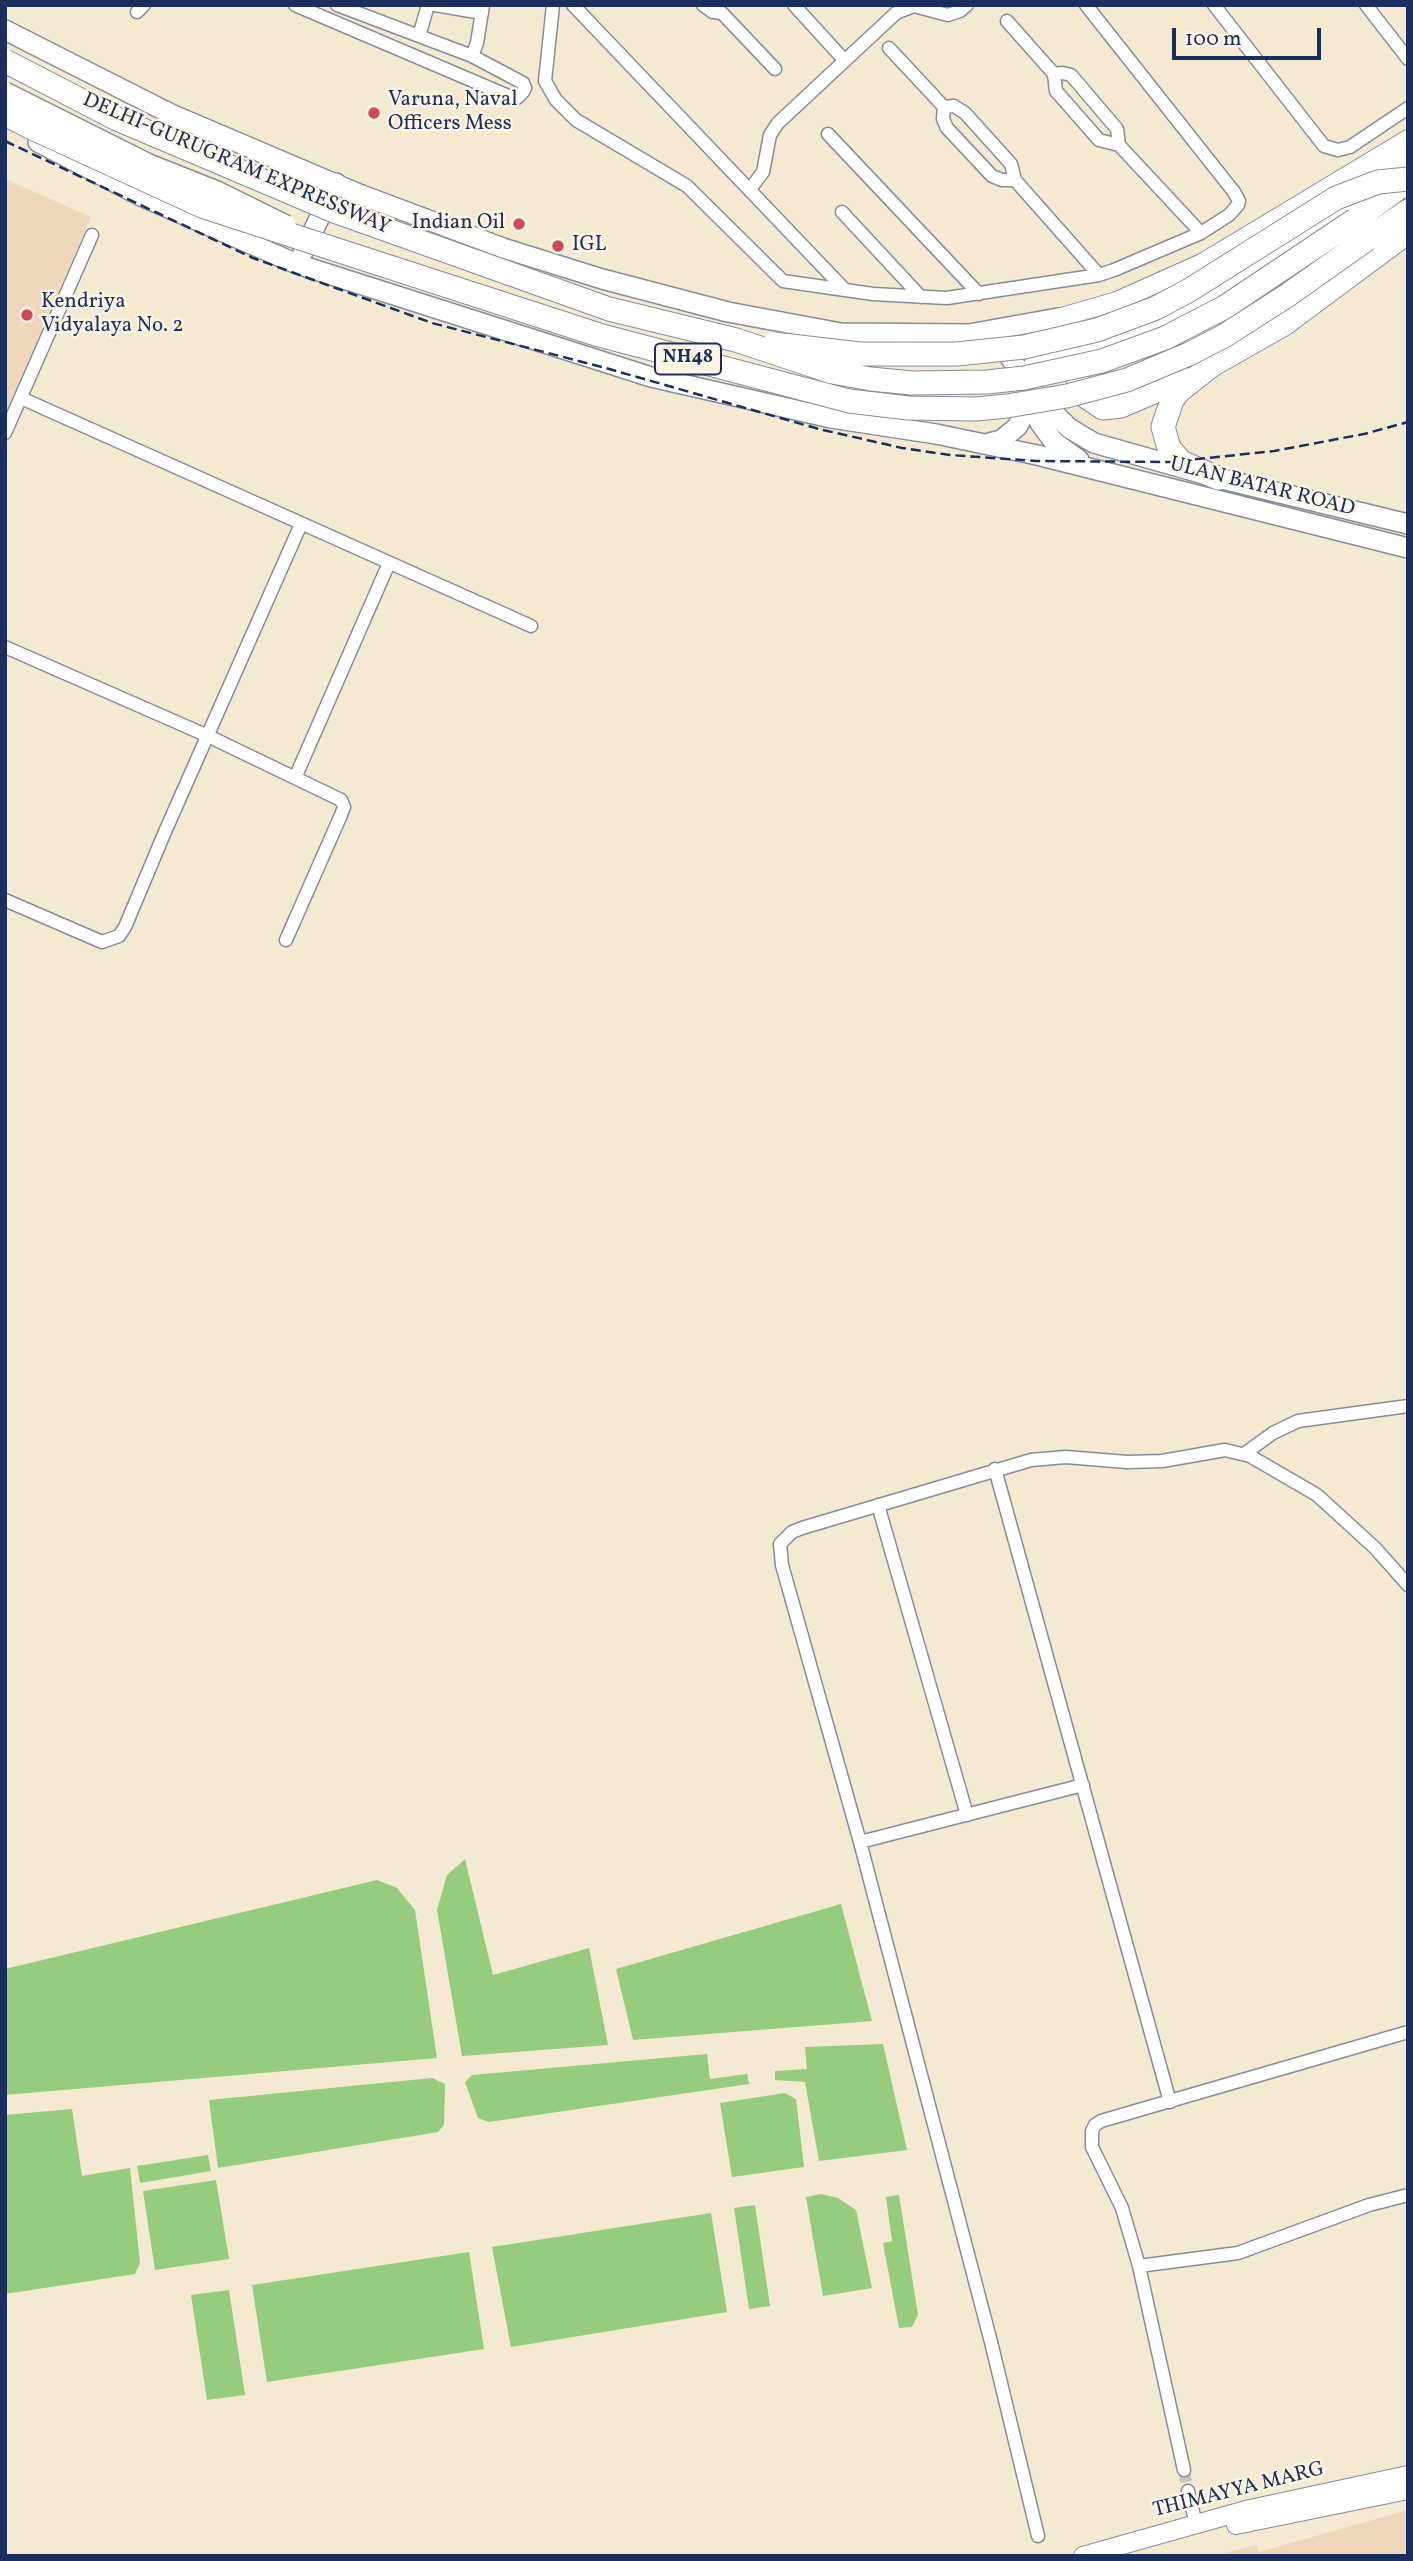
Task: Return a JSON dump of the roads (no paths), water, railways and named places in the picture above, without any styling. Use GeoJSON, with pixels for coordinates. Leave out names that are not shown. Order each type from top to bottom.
{"type":"FeatureCollection","features":[{"type":"Feature","properties":{"kind":"highway","name":"DELHI-GURUGRAM EXPRESSWAY"},"geometry":{"type":"LineString","coordinates":[[5,61],[117,119],[334,211],[609,309],[736,340],[804,365],[871,379],[912,383],[987,383],[1057,372],[1134,349],[1191,326],[1252,289],[1361,230],[1408,211]]}},
{"type":"Feature","properties":{"kind":"highway","name":"DELHI-GURUGRAM EXPRESSWAY"},"geometry":{"type":"LineString","coordinates":[[5,114],[202,206],[599,335],[817,393],[878,405],[952,410],[1007,406],[1067,396],[1127,380],[1212,342],[1252,319],[1361,230],[1408,180]]}},
{"type":"Feature","properties":{"kind":"highway"},"geometry":{"type":"LineString","coordinates":[[1033,379],[1076,349],[1176,311],[1232,279],[1312,227],[1408,154]]}},
{"type":"Feature","properties":{"kind":"highway"},"geometry":{"type":"LineString","coordinates":[[736,340],[860,354],[930,355],[1024,347],[1097,330],[1156,308],[1188,292],[1336,198],[1378,183],[1408,180]]}},
{"type":"Feature","properties":{"kind":"highway"},"geometry":{"type":"LineString","coordinates":[[1312,227],[1336,183]]}},
{"type":"Feature","properties":{"kind":"highway"},"geometry":{"type":"LineString","coordinates":[[1104,339],[1084,354],[1077,369],[1077,377],[1085,396],[1104,408],[1121,407],[1212,365],[1284,324],[1408,232]]}},
{"type":"Feature","properties":{"kind":"highway"},"geometry":{"type":"LineString","coordinates":[[1212,365],[1179,391],[1172,400],[1163,427],[1174,456],[1217,478]]}},
{"type":"Feature","properties":{"kind":"main road"},"geometry":{"type":"LineString","coordinates":[[5,30],[172,114],[359,194],[503,248],[602,279],[728,312],[841,333],[969,334],[1058,318]]}},
{"type":"Feature","properties":{"kind":"main road"},"geometry":{"type":"LineString","coordinates":[[5,93],[149,164],[217,191],[337,250]]}},
{"type":"Feature","properties":{"kind":"main road"},"geometry":{"type":"LineString","coordinates":[[5,125],[143,197],[297,264],[651,377],[843,420],[936,434],[1105,472]]}},
{"type":"Feature","properties":{"kind":"main road"},"geometry":{"type":"LineString","coordinates":[[297,264],[336,183]]}},
{"type":"Feature","properties":{"kind":"main road"},"geometry":{"type":"LineString","coordinates":[[1058,318],[1033,379],[1034,411],[1054,442],[1082,462],[1105,472]]}},
{"type":"Feature","properties":{"kind":"main road"},"geometry":{"type":"LineString","coordinates":[[764,402],[777,402],[793,395],[801,386],[805,375],[807,362],[802,344],[792,328],[783,322]]}},
{"type":"Feature","properties":{"kind":"main road"},"geometry":{"type":"LineString","coordinates":[[969,334],[993,342],[1007,353],[1021,374],[1024,400],[1021,420],[1010,434],[993,444],[977,444]]}},
{"type":"Feature","properties":{"kind":"main road","name":"ULAN BATAR ROAD"},"geometry":{"type":"LineString","coordinates":[[1033,379],[1082,438],[1116,451],[1217,478],[1408,524]]}},
{"type":"Feature","properties":{"kind":"main road","name":"ULAN BATAR ROAD"},"geometry":{"type":"LineString","coordinates":[[1105,472],[1408,548]]}},
{"type":"Feature","properties":{"kind":"street"},"geometry":{"type":"LineString","coordinates":[[295,5],[322,11],[513,98],[545,81]]}},
{"type":"Feature","properties":{"kind":"street"},"geometry":{"type":"LineString","coordinates":[[337,5],[361,9],[419,36],[472,56],[523,83],[524,90]]}},
{"type":"Feature","properties":{"kind":"street"},"geometry":{"type":"LineString","coordinates":[[419,36],[428,5]]}},
{"type":"Feature","properties":{"kind":"street"},"geometry":{"type":"LineString","coordinates":[[435,5],[482,9],[472,56]]}},
{"type":"Feature","properties":{"kind":"street"},"geometry":{"type":"LineString","coordinates":[[554,5],[545,81],[550,93],[576,120],[687,186],[783,281],[845,290],[954,298],[1099,275],[1201,233],[1236,210],[1238,197],[1086,5]]}},
{"type":"Feature","properties":{"kind":"street"},"geometry":{"type":"LineString","coordinates":[[573,5],[845,290]]}},
{"type":"Feature","properties":{"kind":"street"},"geometry":{"type":"LineString","coordinates":[[703,5],[713,12],[723,9],[775,69]]}},
{"type":"Feature","properties":{"kind":"street"},"geometry":{"type":"LineString","coordinates":[[794,5],[845,61]]}},
{"type":"Feature","properties":{"kind":"street"},"geometry":{"type":"LineString","coordinates":[[750,189],[763,172],[773,129],[896,13],[907,7],[923,6],[948,15],[967,5]]}},
{"type":"Feature","properties":{"kind":"street"},"geometry":{"type":"LineString","coordinates":[[1214,5],[1324,146],[1338,150],[1350,147],[1408,108]]}},
{"type":"Feature","properties":{"kind":"street"},"geometry":{"type":"LineString","coordinates":[[1366,5],[1408,60]]}},
{"type":"Feature","properties":{"kind":"street"},"geometry":{"type":"LineString","coordinates":[[1007,21],[1054,74],[1056,91],[1099,140],[1119,145],[1201,233]]}},
{"type":"Feature","properties":{"kind":"street"},"geometry":{"type":"LineString","coordinates":[[889,48],[944,107],[944,124],[992,176],[1002,180],[1015,180]]}},
{"type":"Feature","properties":{"kind":"street"},"geometry":{"type":"LineString","coordinates":[[1054,74],[1071,75],[1117,129],[1119,145]]}},
{"type":"Feature","properties":{"kind":"street"},"geometry":{"type":"LineString","coordinates":[[944,107],[954,106],[965,113],[1011,164],[1015,180],[1099,275]]}},
{"type":"Feature","properties":{"kind":"street"},"geometry":{"type":"LineString","coordinates":[[828,134],[979,294]]}},
{"type":"Feature","properties":{"kind":"street"},"geometry":{"type":"LineString","coordinates":[[1058,318],[1117,301],[1202,263],[1408,139]]}},
{"type":"Feature","properties":{"kind":"street"},"geometry":{"type":"LineString","coordinates":[[842,212],[921,297]]}},
{"type":"Feature","properties":{"kind":"street"},"geometry":{"type":"LineString","coordinates":[[5,433],[92,235]]}},
{"type":"Feature","properties":{"kind":"street"},"geometry":{"type":"LineString","coordinates":[[21,398],[531,625]]}},
{"type":"Feature","properties":{"kind":"street"},"geometry":{"type":"LineString","coordinates":[[5,900],[102,942],[119,936],[301,524]]}},
{"type":"Feature","properties":{"kind":"street"},"geometry":{"type":"LineString","coordinates":[[295,778],[389,563]]}},
{"type":"Feature","properties":{"kind":"street"},"geometry":{"type":"LineString","coordinates":[[5,647],[337,797],[344,807],[286,940]]}},
{"type":"Feature","properties":{"kind":"street"},"geometry":{"type":"LineString","coordinates":[[1244,1454],[1273,1433],[1298,1422],[1408,1406]]}},
{"type":"Feature","properties":{"kind":"street"},"geometry":{"type":"LineString","coordinates":[[1038,2536],[988,2329],[860,1842],[779,1555],[780,1544],[792,1532],[995,1469],[1051,1457],[1142,1462],[1175,1460],[1225,1450],[1244,1454],[1276,1469],[1317,1495],[1403,1571],[1408,1585]]}},
{"type":"Feature","properties":{"kind":"street"},"geometry":{"type":"LineString","coordinates":[[995,1469],[1170,2102]]}},
{"type":"Feature","properties":{"kind":"street"},"geometry":{"type":"LineString","coordinates":[[878,1505],[967,1815]]}},
{"type":"Feature","properties":{"kind":"street"},"geometry":{"type":"LineString","coordinates":[[860,1842],[1083,1785]]}},
{"type":"Feature","properties":{"kind":"street"},"geometry":{"type":"LineString","coordinates":[[1184,2470],[1139,2266],[1122,2208],[1092,2147],[1091,2131],[1101,2121],[1408,2032]]}},
{"type":"Feature","properties":{"kind":"street"},"geometry":{"type":"LineString","coordinates":[[1139,2266],[1238,2253],[1369,2205],[1408,2195]]}},
{"type":"Feature","properties":{"kind":"street","name":"THIMAYYA MARG"},"geometry":{"type":"LineString","coordinates":[[1083,2556],[1196,2524],[1408,2475]]}},
{"type":"Feature","properties":{"kind":"street","name":"THIMAYYA MARG"},"geometry":{"type":"LineString","coordinates":[[1123,2556],[1252,2521],[1408,2490]]}},
{"type":"Feature","properties":{"kind":"street"},"geometry":{"type":"LineString","coordinates":[[1188,2491],[1196,2524]]}},
{"type":"Feature","properties":{"kind":"tunnel"},"geometry":{"type":"LineString","coordinates":[[1184,2470],[1188,2491]]}},
{"type":"Feature","properties":{"kind":"railway"},"geometry":{"type":"LineString","coordinates":[[5,141],[253,258],[432,323],[602,367],[819,429],[902,448],[950,455],[1036,461],[1170,462],[1274,451],[1364,434],[1408,422]]}},
{"type":"Feature","properties":{"kind":"place","name":"Varuna, Naval Officers Mess"},"geometry":{"type":"Point","coordinates":[374,113]}},
{"type":"Feature","properties":{"kind":"place","name":"Indian Oil"},"geometry":{"type":"Point","coordinates":[519,224]}},
{"type":"Feature","properties":{"kind":"place","name":"IGL"},"geometry":{"type":"Point","coordinates":[558,246]}},
{"type":"Feature","properties":{"kind":"place","name":"Kendriya Vidyalaya No. 2"},"geometry":{"type":"Point","coordinates":[27,315]}}]}
